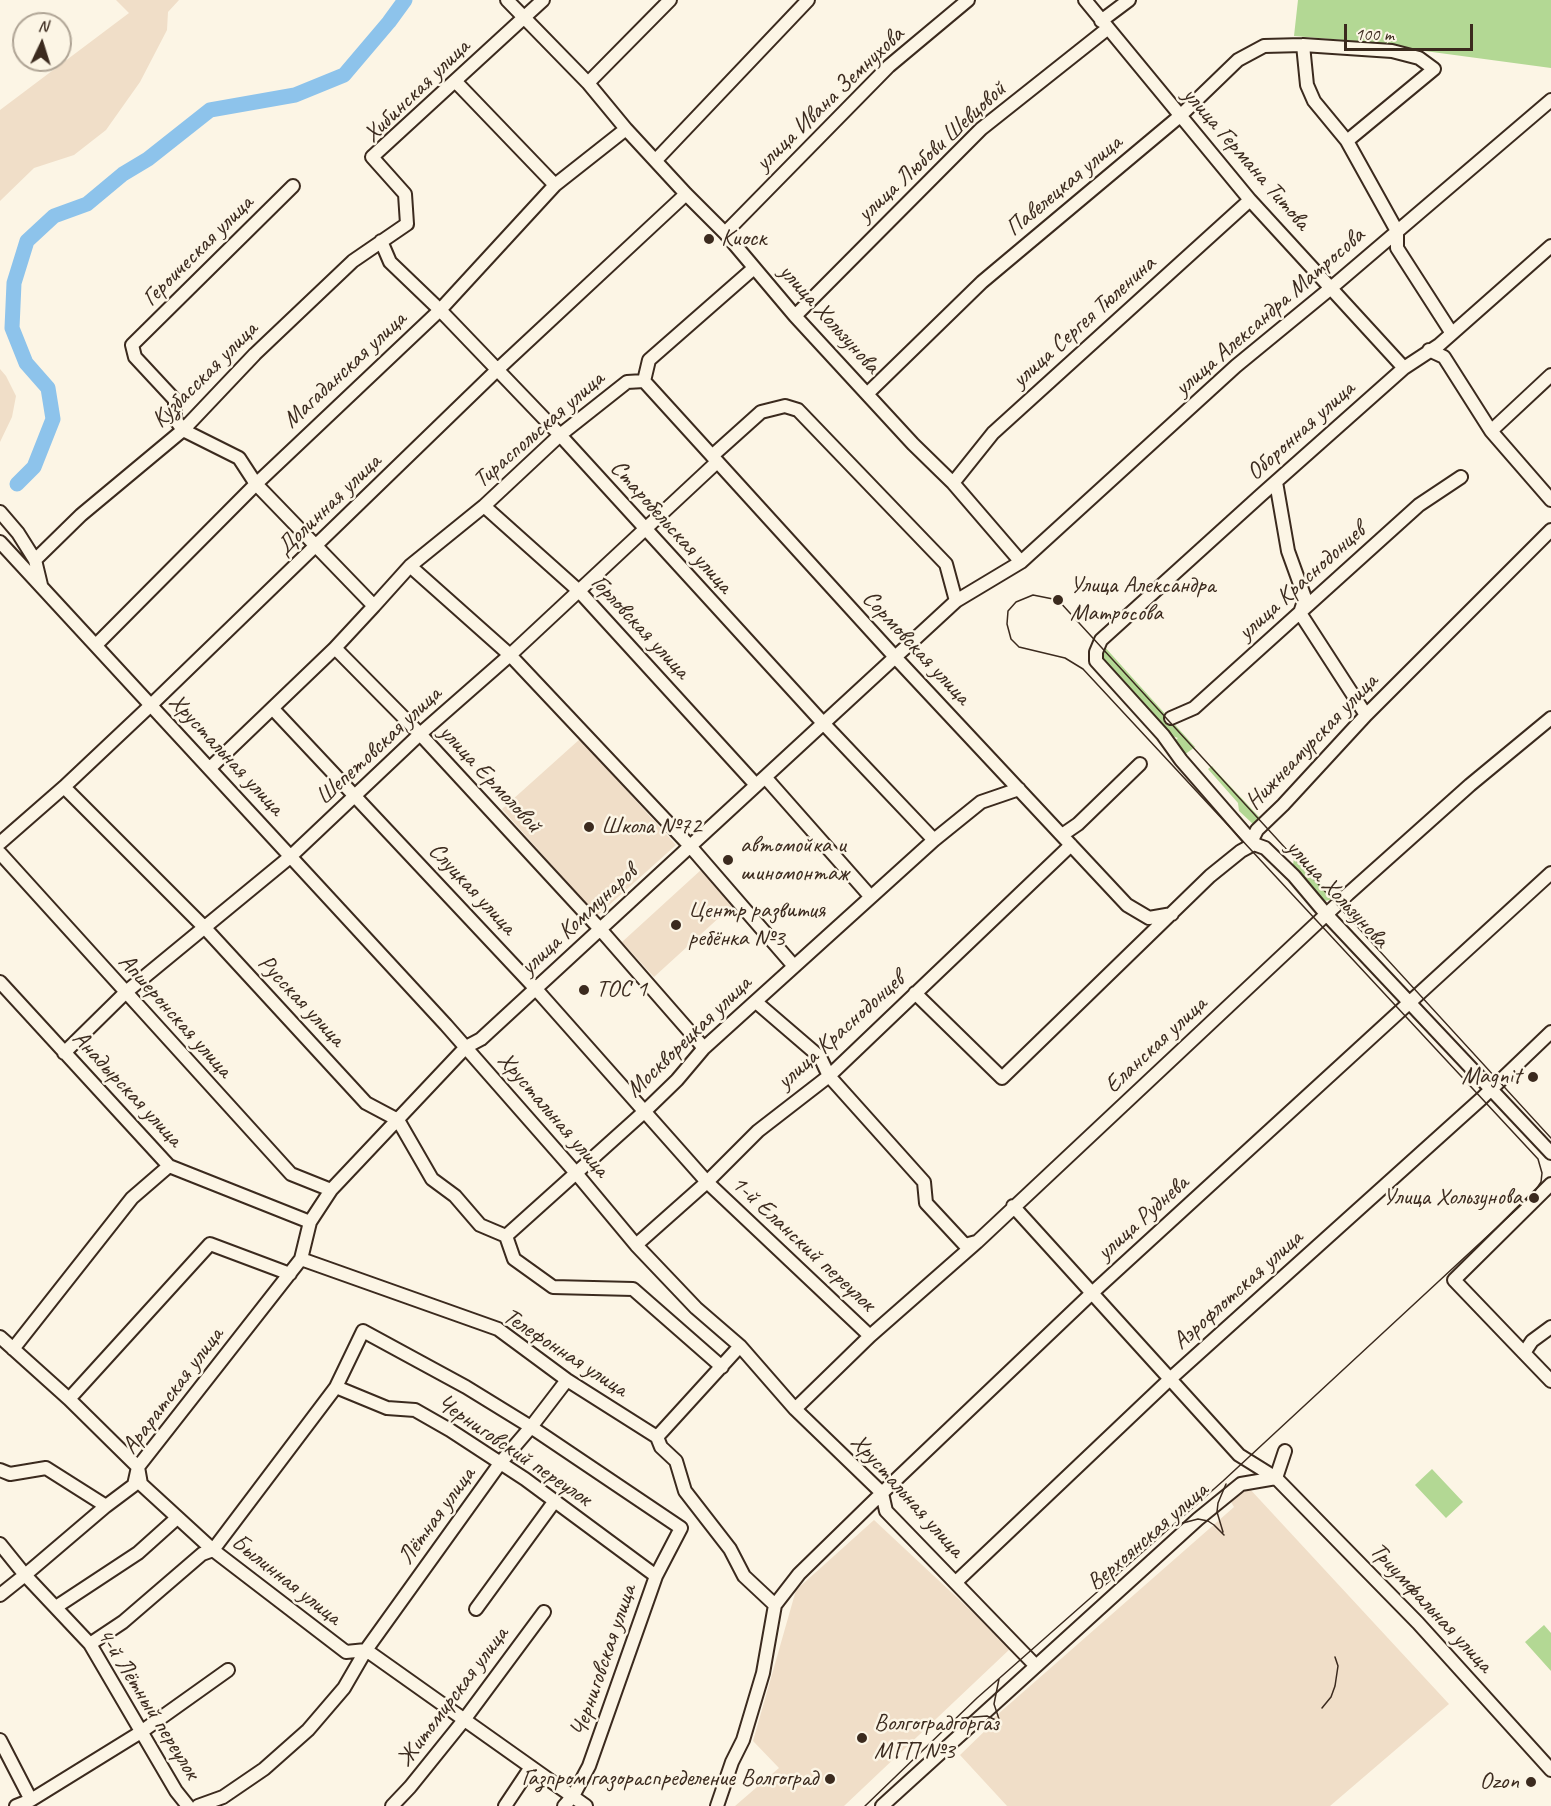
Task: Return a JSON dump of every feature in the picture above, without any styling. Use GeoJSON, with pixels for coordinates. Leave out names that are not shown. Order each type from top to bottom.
{"type":"FeatureCollection","features":[{"type":"Feature","properties":{"kind":"street","name":"улица Хользунова"},"geometry":{"type":"LineString","coordinates":[[507,0],[588,83],[626,129],[725,233],[795,316],[913,444],[953,483],[1021,562]]}},
{"type":"Feature","properties":{"kind":"street","name":"Хибинская улица"},"geometry":{"type":"LineString","coordinates":[[407,224],[405,194],[372,157],[543,0]]}},
{"type":"Feature","properties":{"kind":"street"},"geometry":{"type":"LineString","coordinates":[[588,83],[670,0]]}},
{"type":"Feature","properties":{"kind":"street"},"geometry":{"type":"LineString","coordinates":[[656,160],[808,0]]}},
{"type":"Feature","properties":{"kind":"street","name":"улица Ивана Земнухова"},"geometry":{"type":"LineString","coordinates":[[725,233],[889,66],[968,0]]}},
{"type":"Feature","properties":{"kind":"street","name":"улица Германа Титова"},"geometry":{"type":"LineString","coordinates":[[1085,0],[1250,200],[1404,368]]}},
{"type":"Feature","properties":{"kind":"street","name":"улица Любови Шевцовой"},"geometry":{"type":"LineString","coordinates":[[795,316],[981,129],[1104,25],[1129,0]]}},
{"type":"Feature","properties":{"kind":"street"},"geometry":{"type":"LineString","coordinates":[[1303,45],[1307,85],[1314,101],[1347,141],[1397,231],[1397,248],[1452,332]]}},
{"type":"Feature","properties":{"kind":"street","name":"Павелецкая улица"},"geometry":{"type":"LineString","coordinates":[[868,393],[982,282],[1180,116],[1238,60],[1264,46],[1303,45],[1392,51],[1419,58],[1434,69],[1347,141]]}},
{"type":"Feature","properties":{"kind":"street"},"geometry":{"type":"LineString","coordinates":[[456,82],[555,185]]}},
{"type":"Feature","properties":{"kind":"street","name":"улица Александра Матросова"},"geometry":{"type":"LineString","coordinates":[[1021,562],[1236,366],[1551,100]]}},
{"type":"Feature","properties":{"kind":"street","name":"Магаданская улица"},"geometry":{"type":"LineString","coordinates":[[96,645],[256,484],[440,310],[555,185],[626,129]]}},
{"type":"Feature","properties":{"kind":"street","name":"Героическая улица"},"geometry":{"type":"LineString","coordinates":[[183,430],[176,419],[175,400],[135,357],[132,345],[293,186]]}},
{"type":"Feature","properties":{"kind":"street","name":"Долинная улица"},"geometry":{"type":"LineString","coordinates":[[0,843],[64,787],[151,705],[497,370],[686,194]]}},
{"type":"Feature","properties":{"kind":"street","name":"улица Сергея Тюленина"},"geometry":{"type":"LineString","coordinates":[[953,483],[993,433],[1250,200]]}},
{"type":"Feature","properties":{"kind":"street","name":"Кузбасская улица"},"geometry":{"type":"LineString","coordinates":[[35,560],[81,515],[183,430],[255,354],[353,261],[407,224]]}},
{"type":"Feature","properties":{"kind":"street","name":"Старобельская улица"},"geometry":{"type":"LineString","coordinates":[[381,241],[390,262],[440,310],[560,435],[823,723],[934,840]]}},
{"type":"Feature","properties":{"kind":"street","name":"Оборонная улица"},"geometry":{"type":"LineString","coordinates":[[1096,661],[1096,652],[1101,640],[1404,368],[1439,345],[1551,246]]}},
{"type":"Feature","properties":{"kind":"street","name":"Тираспольская улица"},"geometry":{"type":"LineString","coordinates":[[374,606],[410,566],[484,506],[560,435],[627,382],[644,381],[649,360],[754,268]]}},
{"type":"Feature","properties":{"kind":"street"},"geometry":{"type":"LineString","coordinates":[[1429,350],[1443,357],[1491,431],[1551,500]]}},
{"type":"Feature","properties":{"kind":"street"},"geometry":{"type":"LineString","coordinates":[[1491,431],[1551,375]]}},
{"type":"Feature","properties":{"kind":"street","name":"Сормовская улица"},"geometry":{"type":"LineString","coordinates":[[644,381],[895,657],[1126,904],[1149,918],[1172,914]]}},
{"type":"Feature","properties":{"kind":"street","name":"Шепетовская улица"},"geometry":{"type":"LineString","coordinates":[[64,1053],[126,992],[290,857],[420,734],[510,655],[645,530],[761,412],[785,405],[798,410],[946,564],[956,601]]}},
{"type":"Feature","properties":{"kind":"street"},"geometry":{"type":"LineString","coordinates":[[183,430],[239,458],[256,484],[374,606],[335,648],[210,768]]}},
{"type":"Feature","properties":{"kind":"street","name":"улица Краснодонцев"},"geometry":{"type":"LineString","coordinates":[[1171,718],[1194,708],[1419,505],[1461,477]]}},
{"type":"Feature","properties":{"kind":"street"},"geometry":{"type":"LineString","coordinates":[[1276,482],[1288,551],[1305,598],[1300,613],[1366,715]]}},
{"type":"Feature","properties":{"kind":"street","name":"Горловская улица"},"geometry":{"type":"LineString","coordinates":[[484,506],[579,591],[870,896]]}},
{"type":"Feature","properties":{"kind":"street","name":"Хрустальная улица"},"geometry":{"type":"LineString","coordinates":[[0,512],[18,533],[35,560],[41,586]]}},
{"type":"Feature","properties":{"kind":"street","name":"Нижнеамурская улица"},"geometry":{"type":"LineString","coordinates":[[915,993],[1002,1078],[1210,876],[1241,851],[1254,844],[1253,838],[1257,830],[1283,806],[1366,715],[1551,530]]}},
{"type":"Feature","properties":{"kind":"street","name":"Хрустальная улица"},"geometry":{"type":"LineString","coordinates":[[0,542],[466,1047],[636,1245],[696,1308],[740,1346],[795,1409],[882,1493],[886,1511],[1035,1665]]}},
{"type":"Feature","properties":{"kind":"street","name":"улица Коммунаров"},"geometry":{"type":"LineString","coordinates":[[290,1274],[301,1259],[310,1222],[331,1190],[466,1047],[481,1039],[956,601],[1021,562]]}},
{"type":"Feature","properties":{"kind":"street"},"geometry":{"type":"LineString","coordinates":[[410,566],[510,655],[690,846],[794,965]]}},
{"type":"Feature","properties":{"kind":"street","name":"улица Ермоловой"},"geometry":{"type":"LineString","coordinates":[[335,648],[420,734],[600,929],[704,1048]]}},
{"type":"Feature","properties":{"kind":"street","name":"улица Хользунова"},"geometry":{"type":"LineString","coordinates":[[1096,661],[1163,735],[1180,760],[1254,844],[1265,848],[1276,858],[1551,1153]]}},
{"type":"Feature","properties":{"kind":"street","name":"Слуцкая улица"},"geometry":{"type":"LineString","coordinates":[[273,709],[535,988],[707,1182]]}},
{"type":"Feature","properties":{"kind":"street","name":"Еланская улица"},"geometry":{"type":"LineString","coordinates":[[795,1409],[870,1336],[977,1242],[1326,914],[1470,785],[1551,718]]}},
{"type":"Feature","properties":{"kind":"street"},"geometry":{"type":"LineString","coordinates":[[1062,835],[1078,824],[1140,764]]}},
{"type":"Feature","properties":{"kind":"street","name":"Русская улица"},"geometry":{"type":"LineString","coordinates":[[64,787],[205,927],[366,1103],[398,1120]]}},
{"type":"Feature","properties":{"kind":"street","name":"Москворецкая улица"},"geometry":{"type":"LineString","coordinates":[[506,1236],[644,1112],[704,1048],[934,840],[981,802],[1019,789]]}},
{"type":"Feature","properties":{"kind":"street","name":"улица Краснодонцев"},"geometry":{"type":"LineString","coordinates":[[636,1245],[707,1182],[758,1131],[829,1076],[1071,845]]}},
{"type":"Feature","properties":{"kind":"street","name":"Апшеронская улица"},"geometry":{"type":"LineString","coordinates":[[0,853],[291,1174],[331,1190]]}},
{"type":"Feature","properties":{"kind":"street","name":"улица Руднева"},"geometry":{"type":"LineString","coordinates":[[774,1605],[800,1574],[882,1493],[1092,1293],[1551,873]]}},
{"type":"Feature","properties":{"kind":"street","name":"Анадырская улица"},"geometry":{"type":"LineString","coordinates":[[0,982],[169,1166],[310,1222]]}},
{"type":"Feature","properties":{"kind":"street"},"geometry":{"type":"LineString","coordinates":[[756,1002],[820,1057],[829,1076],[924,1182],[926,1203],[964,1245],[977,1242]]}},
{"type":"Feature","properties":{"kind":"street","name":"Аэрофлотская улица"},"geometry":{"type":"LineString","coordinates":[[956,1582],[1170,1379],[1551,1032]]}},
{"type":"Feature","properties":{"kind":"street"},"geometry":{"type":"LineString","coordinates":[[398,1120],[432,1179],[455,1196],[480,1225],[506,1236],[514,1259],[553,1287],[633,1290],[722,1366]]}},
{"type":"Feature","properties":{"kind":"street"},"geometry":{"type":"LineString","coordinates":[[14,1350],[132,1198],[169,1166]]}},
{"type":"Feature","properties":{"kind":"street","name":"1-й Еланский переулок"},"geometry":{"type":"LineString","coordinates":[[707,1182],[870,1336]]}},
{"type":"Feature","properties":{"kind":"street"},"geometry":{"type":"LineString","coordinates":[[1551,1184],[1454,1280],[1551,1381]]}},
{"type":"Feature","properties":{"kind":"street","name":"Триумфальная улица"},"geometry":{"type":"LineString","coordinates":[[1013,1206],[1239,1455],[1276,1478],[1418,1623],[1551,1770]]}},
{"type":"Feature","properties":{"kind":"street"},"geometry":{"type":"LineString","coordinates":[[69,1399],[210,1244],[290,1274]]}},
{"type":"Feature","properties":{"kind":"street","name":"Телефонная улица"},"geometry":{"type":"LineString","coordinates":[[301,1259],[498,1329],[567,1380],[657,1437],[661,1447],[676,1461],[685,1491],[730,1549],[744,1576],[774,1605]]}},
{"type":"Feature","properties":{"kind":"street","name":"Араратская улица"},"geometry":{"type":"LineString","coordinates":[[0,1594],[134,1485],[138,1467],[290,1274]]}},
{"type":"Feature","properties":{"kind":"street"},"geometry":{"type":"LineString","coordinates":[[1524,1353],[1532,1341],[1551,1327]]}},
{"type":"Feature","properties":{"kind":"street"},"geometry":{"type":"LineString","coordinates":[[90,1644],[123,1622],[202,1554],[213,1550],[336,1387],[363,1331],[466,1387],[531,1427]]}},
{"type":"Feature","properties":{"kind":"street","name":"Былинная улица"},"geometry":{"type":"LineString","coordinates":[[0,1337],[69,1399],[138,1467],[141,1484],[213,1550],[346,1652],[366,1650],[586,1806]]}},
{"type":"Feature","properties":{"kind":"street"},"geometry":{"type":"LineString","coordinates":[[657,1437],[740,1346]]}},
{"type":"Feature","properties":{"kind":"street","name":"Лётная улица"},"geometry":{"type":"LineString","coordinates":[[198,1806],[223,1797],[264,1769],[308,1730],[344,1688],[366,1650],[501,1462],[567,1380]]}},
{"type":"Feature","properties":{"kind":"street","name":"Черниговский переулок"},"geometry":{"type":"LineString","coordinates":[[336,1387],[387,1408],[415,1410],[501,1462],[656,1576]]}},
{"type":"Feature","properties":{"kind":"street","name":"Черниговская улица"},"geometry":{"type":"LineString","coordinates":[[531,1427],[681,1528],[656,1576],[589,1766],[573,1796],[564,1806]]}},
{"type":"Feature","properties":{"kind":"street"},"geometry":{"type":"LineString","coordinates":[[1276,1478],[1285,1451]]}},
{"type":"Feature","properties":{"kind":"street"},"geometry":{"type":"LineString","coordinates":[[0,1470],[10,1474],[46,1468],[106,1506]]}},
{"type":"Feature","properties":{"kind":"street","name":"Верхоянская улица"},"geometry":{"type":"LineString","coordinates":[[882,1806],[1198,1519],[1241,1484],[1276,1478]]}},
{"type":"Feature","properties":{"kind":"street"},"geometry":{"type":"LineString","coordinates":[[476,1610],[554,1502]]}},
{"type":"Feature","properties":{"kind":"street"},"geometry":{"type":"LineString","coordinates":[[56,1607],[138,1553],[177,1518]]}},
{"type":"Feature","properties":{"kind":"street","name":"4-й Лётный переулок"},"geometry":{"type":"LineString","coordinates":[[0,1544],[25,1575],[90,1644],[176,1791],[188,1806]]}},
{"type":"Feature","properties":{"kind":"street"},"geometry":{"type":"LineString","coordinates":[[717,1806],[732,1762],[743,1740],[763,1673],[774,1605]]}},
{"type":"Feature","properties":{"kind":"street","name":"Житомирская улица"},"geometry":{"type":"LineString","coordinates":[[392,1806],[465,1720],[544,1612]]}},
{"type":"Feature","properties":{"kind":"street"},"geometry":{"type":"LineString","coordinates":[[16,1806],[31,1800],[141,1732],[228,1670]]}},
{"type":"Feature","properties":{"kind":"street"},"geometry":{"type":"LineString","coordinates":[[0,1740],[31,1800]]}},
{"type":"Feature","properties":{"kind":"street"},"geometry":{"type":"LineString","coordinates":[[505,1806],[531,1767]]}},
{"type":"Feature","properties":{"kind":"shaded area"},"geometry":{"type":"Polygon","coordinates":[[[116,0],[179,0],[168,12],[167,30],[140,82],[106,130],[74,155],[34,168],[0,201],[0,110],[51,72],[72,72],[72,56],[129,13],[116,0]]]}},
{"type":"Feature","properties":{"kind":"shaded area"},"geometry":{"type":"Polygon","coordinates":[[[0,369],[16,396],[12,417],[0,442],[0,369]]]}},
{"type":"Feature","properties":{"kind":"shaded area","name":"Школа №72"},"geometry":{"type":"Polygon","coordinates":[[[580,739],[676,845],[597,916],[502,809],[580,739]]]}},
{"type":"Feature","properties":{"kind":"shaded area","name":"Центр развития ребёнка №3"},"geometry":{"type":"Polygon","coordinates":[[[702,869],[734,904],[654,977],[622,942],[702,869]]]}},
{"type":"Feature","properties":{"kind":"shaded area"},"geometry":{"type":"Polygon","coordinates":[[[1248,1487],[1449,1704],[1330,1806],[1007,1806],[960,1755],[991,1725],[989,1722],[1234,1507],[1231,1502],[1248,1487]]]}},
{"type":"Feature","properties":{"kind":"shaded area"},"geometry":{"type":"Polygon","coordinates":[[[874,1520],[1011,1648],[844,1806],[735,1806],[779,1768],[753,1741],[796,1590],[874,1520]]]}},
{"type":"Feature","properties":{"kind":"green space"},"geometry":{"type":"Polygon","coordinates":[[[1298,0],[1551,0],[1551,68],[1343,40],[1294,36],[1298,0]]]}},
{"type":"Feature","properties":{"kind":"green space"},"geometry":{"type":"Polygon","coordinates":[[[1103,645],[1195,747],[1184,755],[1174,741],[1178,738],[1169,735],[1105,667],[1099,652],[1103,645]]]}},
{"type":"Feature","properties":{"kind":"green space"},"geometry":{"type":"Polygon","coordinates":[[[1212,766],[1262,820],[1253,824],[1239,811],[1238,803],[1208,769],[1212,766]]]}},
{"type":"Feature","properties":{"kind":"green space"},"geometry":{"type":"Polygon","coordinates":[[[1294,858],[1332,897],[1330,900],[1324,901],[1303,880],[1293,865],[1294,858]]]}},
{"type":"Feature","properties":{"kind":"green space"},"geometry":{"type":"Polygon","coordinates":[[[1432,1469],[1463,1502],[1446,1518],[1415,1485],[1432,1469]]]}},
{"type":"Feature","properties":{"kind":"green space"},"geometry":{"type":"Polygon","coordinates":[[[1544,1625],[1551,1633],[1551,1671],[1525,1642],[1544,1625]]]}},
{"type":"Feature","properties":{"kind":"waterway"},"geometry":{"type":"LineString","coordinates":[[17,484],[34,467],[53,419],[48,388],[26,363],[12,328],[14,283],[27,241],[54,216],[87,204],[123,174],[148,159],[210,110],[295,95],[344,75],[405,0]]}},
{"type":"Feature","properties":{"kind":"tram line"},"geometry":{"type":"LineString","coordinates":[[865,1806],[977,1698],[1223,1481],[1533,1194],[1541,1182],[1542,1173],[1538,1159],[1083,669],[1065,658],[1019,647],[1011,639],[1007,624],[1008,611],[1016,602],[1033,595],[1058,600],[1551,1138]]}},
{"type":"Feature","properties":{"kind":"tram line"},"geometry":{"type":"LineString","coordinates":[[1223,1532],[1217,1512],[1218,1503],[1226,1484]]}},
{"type":"Feature","properties":{"kind":"tram line"},"geometry":{"type":"LineString","coordinates":[[1179,1524],[1198,1519],[1208,1521],[1224,1535]]}},
{"type":"Feature","properties":{"kind":"tram line"},"geometry":{"type":"LineString","coordinates":[[1322,1708],[1331,1697],[1335,1686],[1338,1666],[1335,1657]]}},
{"type":"Feature","properties":{"kind":"tram line"},"geometry":{"type":"LineString","coordinates":[[999,1679],[994,1704],[1000,1722]]}},
{"type":"Feature","properties":{"kind":"tram line"},"geometry":{"type":"LineString","coordinates":[[962,1718],[987,1716],[1000,1722]]}},
{"type":"Feature","properties":{"kind":"place","name":"Киоск"},"geometry":{"type":"Point","coordinates":[709,239]}},
{"type":"Feature","properties":{"kind":"place","name":"Улица Александра Матросова"},"geometry":{"type":"Point","coordinates":[1058,600]}},
{"type":"Feature","properties":{"kind":"place","name":"Школа №72"},"geometry":{"type":"Point","coordinates":[589,827]}},
{"type":"Feature","properties":{"kind":"place","name":"автомойка и шиномонтаж"},"geometry":{"type":"Point","coordinates":[728,860]}},
{"type":"Feature","properties":{"kind":"place","name":"Центр развития ребёнка №3"},"geometry":{"type":"Point","coordinates":[676,925]}},
{"type":"Feature","properties":{"kind":"place","name":"ТОС 1"},"geometry":{"type":"Point","coordinates":[584,990]}},
{"type":"Feature","properties":{"kind":"place","name":"Magnit"},"geometry":{"type":"Point","coordinates":[1533,1077]}},
{"type":"Feature","properties":{"kind":"place","name":"Улица Хользунова"},"geometry":{"type":"Point","coordinates":[1534,1198]}},
{"type":"Feature","properties":{"kind":"place","name":"Волгоградгоргаз МГП №3"},"geometry":{"type":"Point","coordinates":[862,1738]}},
{"type":"Feature","properties":{"kind":"place","name":"Газпром газораспределение Волгоград"},"geometry":{"type":"Point","coordinates":[830,1779]}},
{"type":"Feature","properties":{"kind":"place","name":"Ozon"},"geometry":{"type":"Point","coordinates":[1531,1782]}}]}
